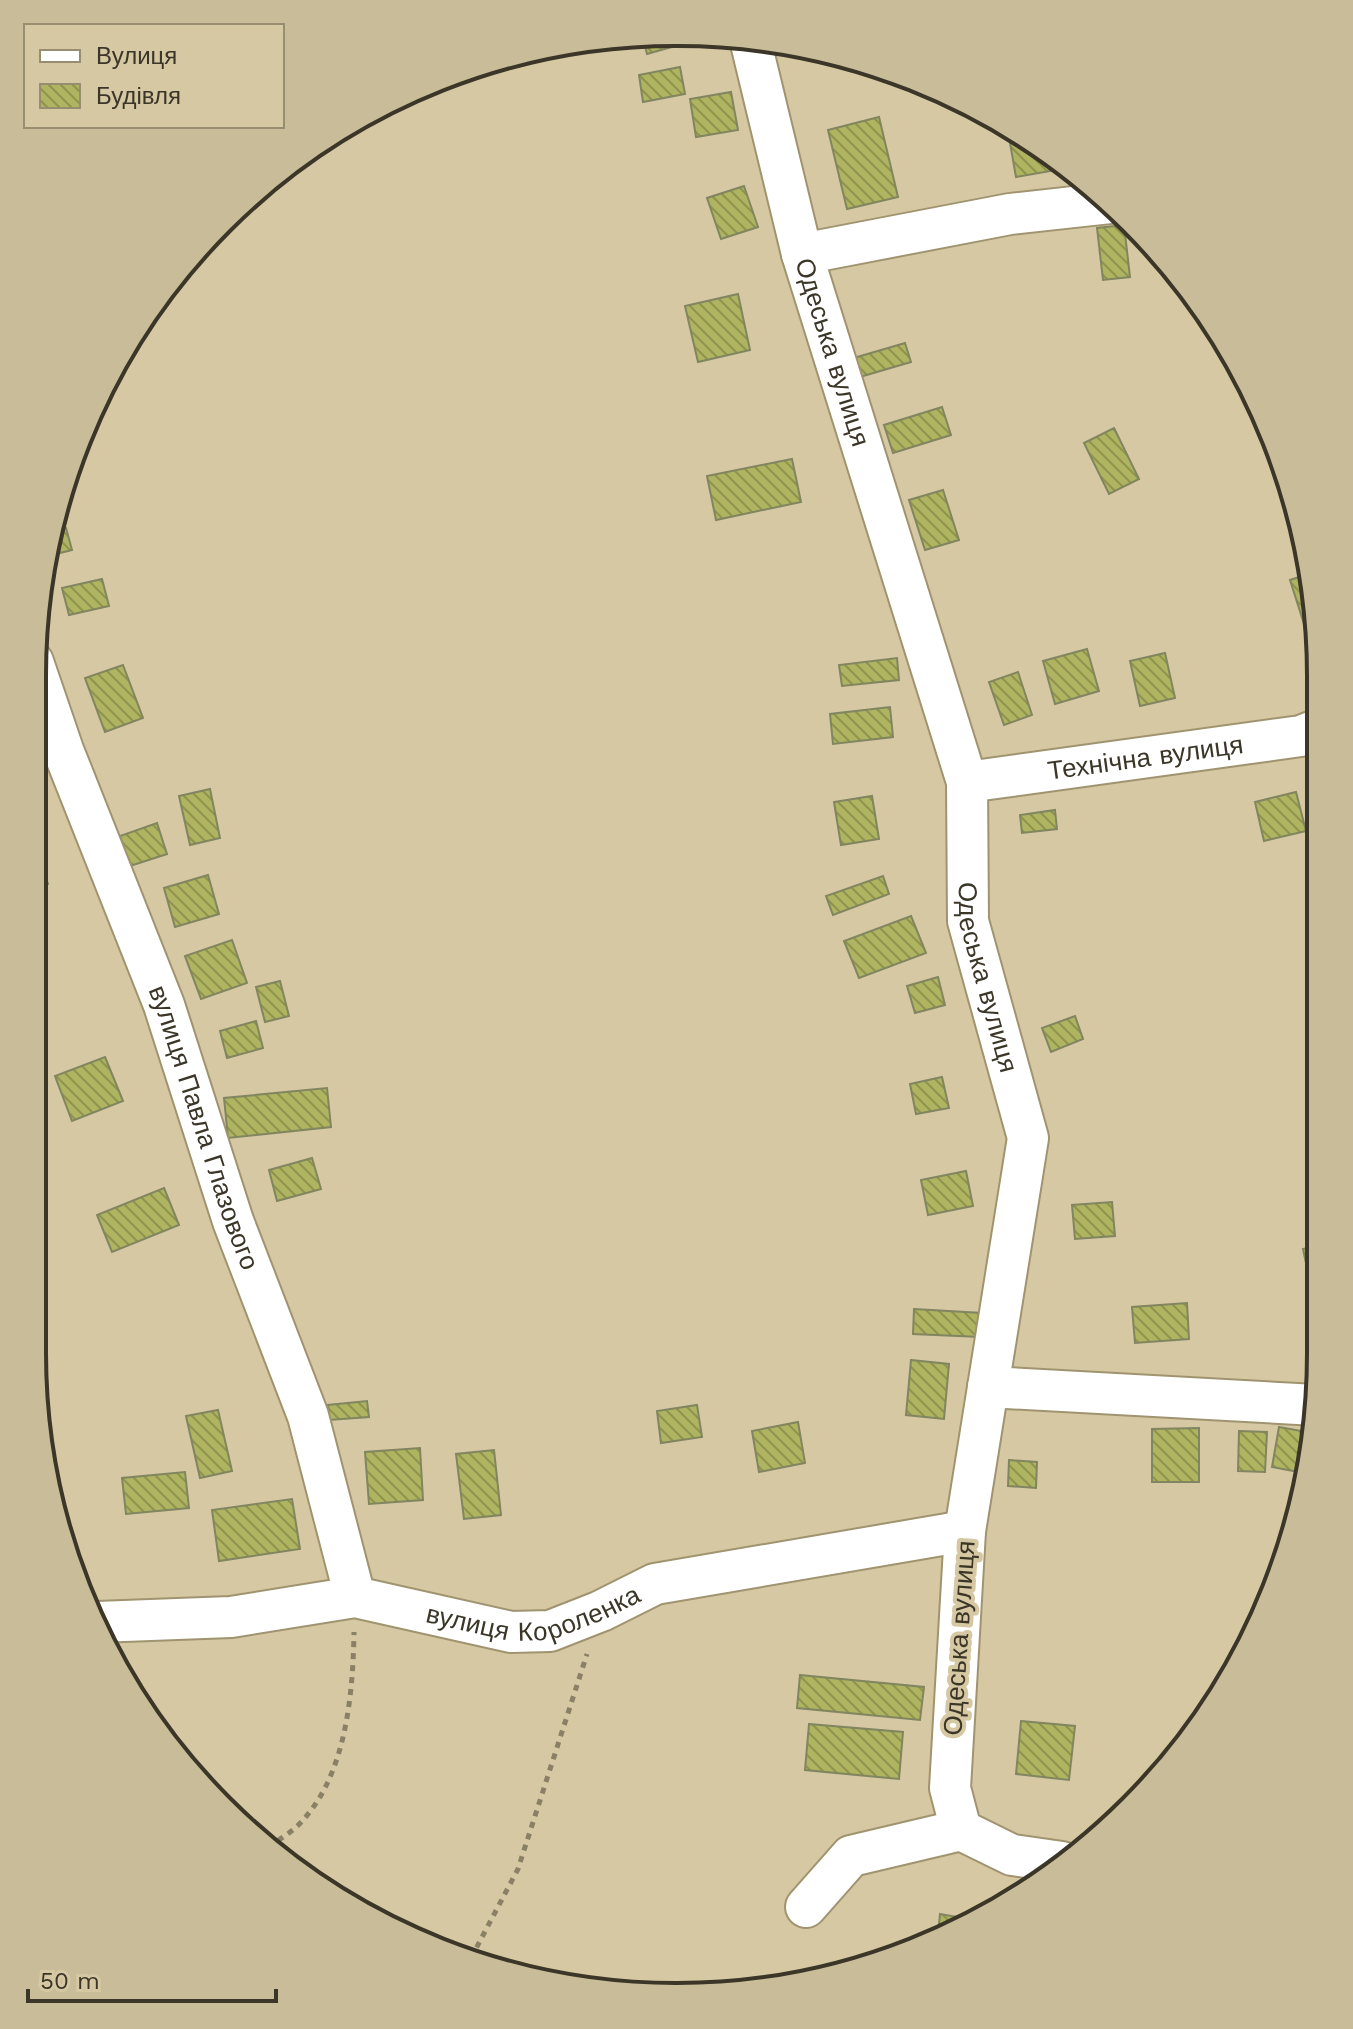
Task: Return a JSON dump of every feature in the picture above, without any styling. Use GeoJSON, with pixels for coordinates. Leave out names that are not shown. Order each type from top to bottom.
{"type":"FeatureCollection","features":[{"type":"Feature","properties":{"kind":"street","name":"Одеська вулиця"},"geometry":{"type":"LineString","coordinates":[[753,50],[802,254],[967,782],[968,921],[1028,1138],[965,1531],[950,1788],[961,1830]]}},
{"type":"Feature","properties":{"kind":"street"},"geometry":{"type":"LineString","coordinates":[[802,254],[1010,214],[1095,205]]}},
{"type":"Feature","properties":{"kind":"street","name":"вулиця Павла Глазового"},"geometry":{"type":"LineString","coordinates":[[46,700],[164,1005],[233,1221],[308,1416],[355,1597]]}},
{"type":"Feature","properties":{"kind":"street","name":"Технічна вулиця"},"geometry":{"type":"LineString","coordinates":[[967,782],[1307,734]]}},
{"type":"Feature","properties":{"kind":"street"},"geometry":{"type":"LineString","coordinates":[[988,1387],[1305,1404]]}},
{"type":"Feature","properties":{"kind":"street","name":"вулиця Короленка"},"geometry":{"type":"LineString","coordinates":[[107,1622],[231,1617],[355,1597],[511,1632],[550,1631],[601,1611],[655,1584],[965,1531]]}},
{"type":"Feature","properties":{"kind":"street"},"geometry":{"type":"LineString","coordinates":[[806,1907],[851,1856],[961,1830],[1012,1855],[1050,1860]]}},
{"type":"Feature","properties":{"kind":"path"},"geometry":{"type":"LineString","coordinates":[[277,1840],[302,1821],[328,1784],[347,1708],[355,1597]]}},
{"type":"Feature","properties":{"kind":"path"},"geometry":{"type":"LineString","coordinates":[[475,1950],[518,1869],[601,1611]]}},
{"type":"Feature","properties":{"kind":"building"},"geometry":{"type":"Polygon","coordinates":[[[675,46],[647,54],[645,47],[675,46]]]}},
{"type":"Feature","properties":{"kind":"building"},"geometry":{"type":"Polygon","coordinates":[[[680,67],[685,94],[643,102],[639,75],[680,67]]]}},
{"type":"Feature","properties":{"kind":"building"},"geometry":{"type":"Polygon","coordinates":[[[731,92],[738,130],[696,137],[690,99],[731,92]]]}},
{"type":"Feature","properties":{"kind":"building"},"geometry":{"type":"Polygon","coordinates":[[[879,117],[898,197],[847,209],[828,130],[879,117]]]}},
{"type":"Feature","properties":{"kind":"building"},"geometry":{"type":"Polygon","coordinates":[[[1010,141],[1053,171],[1016,177],[1010,141]]]}},
{"type":"Feature","properties":{"kind":"building"},"geometry":{"type":"Polygon","coordinates":[[[744,186],[758,227],[721,239],[707,198],[744,186]]]}},
{"type":"Feature","properties":{"kind":"building"},"geometry":{"type":"Polygon","coordinates":[[[1117,226],[1125,234],[1130,277],[1103,280],[1097,228],[1117,226]]]}},
{"type":"Feature","properties":{"kind":"building"},"geometry":{"type":"Polygon","coordinates":[[[738,294],[750,350],[698,362],[685,306],[738,294]]]}},
{"type":"Feature","properties":{"kind":"building"},"geometry":{"type":"Polygon","coordinates":[[[905,343],[911,362],[853,379],[847,360],[905,343]]]}},
{"type":"Feature","properties":{"kind":"building"},"geometry":{"type":"Polygon","coordinates":[[[942,407],[951,435],[893,453],[884,425],[942,407]]]}},
{"type":"Feature","properties":{"kind":"building"},"geometry":{"type":"Polygon","coordinates":[[[1114,428],[1139,479],[1109,494],[1084,443],[1114,428]]]}},
{"type":"Feature","properties":{"kind":"building"},"geometry":{"type":"Polygon","coordinates":[[[792,459],[801,502],[716,520],[707,476],[792,459]]]}},
{"type":"Feature","properties":{"kind":"building"},"geometry":{"type":"Polygon","coordinates":[[[943,490],[959,540],[925,550],[909,500],[943,490]]]}},
{"type":"Feature","properties":{"kind":"building"},"geometry":{"type":"Polygon","coordinates":[[[66,528],[72,550],[58,554],[58,553],[66,528]]]}},
{"type":"Feature","properties":{"kind":"building"},"geometry":{"type":"Polygon","coordinates":[[[1299,577],[1304,624],[1290,580],[1299,577]]]}},
{"type":"Feature","properties":{"kind":"building"},"geometry":{"type":"Polygon","coordinates":[[[102,579],[109,606],[69,615],[62,588],[102,579]]]}},
{"type":"Feature","properties":{"kind":"building"},"geometry":{"type":"Polygon","coordinates":[[[1087,649],[1099,691],[1055,704],[1043,661],[1087,649]]]}},
{"type":"Feature","properties":{"kind":"building"},"geometry":{"type":"Polygon","coordinates":[[[1165,653],[1175,698],[1140,706],[1130,661],[1165,653]]]}},
{"type":"Feature","properties":{"kind":"building"},"geometry":{"type":"Polygon","coordinates":[[[897,658],[899,680],[842,686],[839,665],[897,658]]]}},
{"type":"Feature","properties":{"kind":"building"},"geometry":{"type":"Polygon","coordinates":[[[123,665],[143,718],[105,732],[85,678],[123,665]]]}},
{"type":"Feature","properties":{"kind":"building"},"geometry":{"type":"Polygon","coordinates":[[[1018,672],[1032,715],[1004,725],[989,682],[1018,672]]]}},
{"type":"Feature","properties":{"kind":"building"},"geometry":{"type":"Polygon","coordinates":[[[890,707],[893,737],[833,744],[830,714],[890,707]]]}},
{"type":"Feature","properties":{"kind":"building"},"geometry":{"type":"Polygon","coordinates":[[[210,789],[220,838],[190,845],[179,796],[210,789]]]}},
{"type":"Feature","properties":{"kind":"building"},"geometry":{"type":"Polygon","coordinates":[[[1296,792],[1306,831],[1264,841],[1255,802],[1296,792]]]}},
{"type":"Feature","properties":{"kind":"building"},"geometry":{"type":"Polygon","coordinates":[[[872,796],[879,839],[841,845],[834,802],[872,796]]]}},
{"type":"Feature","properties":{"kind":"building"},"geometry":{"type":"Polygon","coordinates":[[[1055,810],[1057,829],[1022,833],[1020,815],[1055,810]]]}},
{"type":"Feature","properties":{"kind":"building"},"geometry":{"type":"Polygon","coordinates":[[[157,823],[167,854],[130,866],[120,836],[157,823]]]}},
{"type":"Feature","properties":{"kind":"building"},"geometry":{"type":"Polygon","coordinates":[[[208,875],[219,914],[175,927],[164,888],[208,875]]]}},
{"type":"Feature","properties":{"kind":"building"},"geometry":{"type":"Polygon","coordinates":[[[883,876],[889,894],[833,915],[826,896],[883,876]]]}},
{"type":"Feature","properties":{"kind":"building"},"geometry":{"type":"Polygon","coordinates":[[[911,916],[926,953],[859,978],[844,941],[911,916]]]}},
{"type":"Feature","properties":{"kind":"building"},"geometry":{"type":"Polygon","coordinates":[[[232,940],[247,983],[201,999],[185,956],[232,940]]]}},
{"type":"Feature","properties":{"kind":"building"},"geometry":{"type":"Polygon","coordinates":[[[938,977],[945,1005],[915,1013],[907,986],[938,977]]]}},
{"type":"Feature","properties":{"kind":"building"},"geometry":{"type":"Polygon","coordinates":[[[280,981],[289,1016],[265,1022],[256,987],[280,981]]]}},
{"type":"Feature","properties":{"kind":"building"},"geometry":{"type":"Polygon","coordinates":[[[1075,1016],[1083,1039],[1051,1052],[1042,1028],[1075,1016]]]}},
{"type":"Feature","properties":{"kind":"building"},"geometry":{"type":"Polygon","coordinates":[[[256,1021],[263,1048],[227,1058],[220,1031],[256,1021]]]}},
{"type":"Feature","properties":{"kind":"building"},"geometry":{"type":"Polygon","coordinates":[[[105,1057],[123,1101],[72,1121],[55,1076],[105,1057]]]}},
{"type":"Feature","properties":{"kind":"building"},"geometry":{"type":"Polygon","coordinates":[[[942,1077],[949,1108],[916,1114],[910,1084],[942,1077]]]}},
{"type":"Feature","properties":{"kind":"building"},"geometry":{"type":"Polygon","coordinates":[[[327,1088],[331,1127],[228,1138],[224,1098],[327,1088]]]}},
{"type":"Feature","properties":{"kind":"building"},"geometry":{"type":"Polygon","coordinates":[[[312,1158],[321,1189],[277,1201],[269,1170],[312,1158]]]}},
{"type":"Feature","properties":{"kind":"building"},"geometry":{"type":"Polygon","coordinates":[[[966,1171],[973,1206],[928,1215],[921,1180],[966,1171]]]}},
{"type":"Feature","properties":{"kind":"building"},"geometry":{"type":"Polygon","coordinates":[[[164,1188],[179,1225],[112,1252],[97,1215],[164,1188]]]}},
{"type":"Feature","properties":{"kind":"building"},"geometry":{"type":"Polygon","coordinates":[[[1112,1202],[1115,1236],[1075,1239],[1072,1205],[1112,1202]]]}},
{"type":"Feature","properties":{"kind":"building"},"geometry":{"type":"Polygon","coordinates":[[[1187,1303],[1189,1339],[1135,1343],[1132,1307],[1187,1303]]]}},
{"type":"Feature","properties":{"kind":"building"},"geometry":{"type":"Polygon","coordinates":[[[914,1309],[982,1313],[980,1337],[913,1334],[914,1309]]]}},
{"type":"Feature","properties":{"kind":"building"},"geometry":{"type":"Polygon","coordinates":[[[911,1360],[949,1364],[944,1419],[906,1415],[911,1360]]]}},
{"type":"Feature","properties":{"kind":"building"},"geometry":{"type":"Polygon","coordinates":[[[367,1401],[369,1417],[329,1420],[328,1405],[367,1401]]]}},
{"type":"Feature","properties":{"kind":"building"},"geometry":{"type":"Polygon","coordinates":[[[697,1405],[702,1437],[661,1443],[657,1411],[697,1405]]]}},
{"type":"Feature","properties":{"kind":"building"},"geometry":{"type":"Polygon","coordinates":[[[218,1410],[232,1471],[200,1478],[186,1416],[218,1410]]]}},
{"type":"Feature","properties":{"kind":"building"},"geometry":{"type":"Polygon","coordinates":[[[798,1422],[805,1463],[759,1472],[752,1431],[798,1422]]]}},
{"type":"Feature","properties":{"kind":"building"},"geometry":{"type":"Polygon","coordinates":[[[1279,1427],[1302,1431],[1296,1471],[1272,1467],[1279,1427]]]}},
{"type":"Feature","properties":{"kind":"building"},"geometry":{"type":"Polygon","coordinates":[[[1199,1428],[1199,1482],[1152,1482],[1152,1429],[1199,1428]]]}},
{"type":"Feature","properties":{"kind":"building"},"geometry":{"type":"Polygon","coordinates":[[[1239,1431],[1267,1432],[1265,1472],[1238,1471],[1239,1431]]]}},
{"type":"Feature","properties":{"kind":"building"},"geometry":{"type":"Polygon","coordinates":[[[420,1448],[423,1500],[369,1504],[365,1452],[420,1448]]]}},
{"type":"Feature","properties":{"kind":"building"},"geometry":{"type":"Polygon","coordinates":[[[494,1450],[501,1515],[464,1519],[456,1454],[494,1450]]]}},
{"type":"Feature","properties":{"kind":"building"},"geometry":{"type":"Polygon","coordinates":[[[1009,1460],[1037,1462],[1036,1488],[1008,1486],[1009,1460]]]}},
{"type":"Feature","properties":{"kind":"building"},"geometry":{"type":"Polygon","coordinates":[[[185,1472],[189,1508],[126,1514],[122,1478],[185,1472]]]}},
{"type":"Feature","properties":{"kind":"building"},"geometry":{"type":"Polygon","coordinates":[[[292,1499],[300,1549],[219,1561],[212,1510],[292,1499]]]}},
{"type":"Feature","properties":{"kind":"building"},"geometry":{"type":"Polygon","coordinates":[[[800,1675],[924,1687],[920,1720],[797,1708],[800,1675]]]}},
{"type":"Feature","properties":{"kind":"building"},"geometry":{"type":"Polygon","coordinates":[[[1021,1721],[1075,1726],[1069,1780],[1016,1774],[1021,1721]]]}},
{"type":"Feature","properties":{"kind":"building"},"geometry":{"type":"Polygon","coordinates":[[[809,1724],[903,1732],[899,1779],[805,1770],[809,1724]]]}},
{"type":"Feature","properties":{"kind":"building"},"geometry":{"type":"Polygon","coordinates":[[[940,1914],[957,1917],[955,1918],[939,1925],[940,1914]]]}}]}
